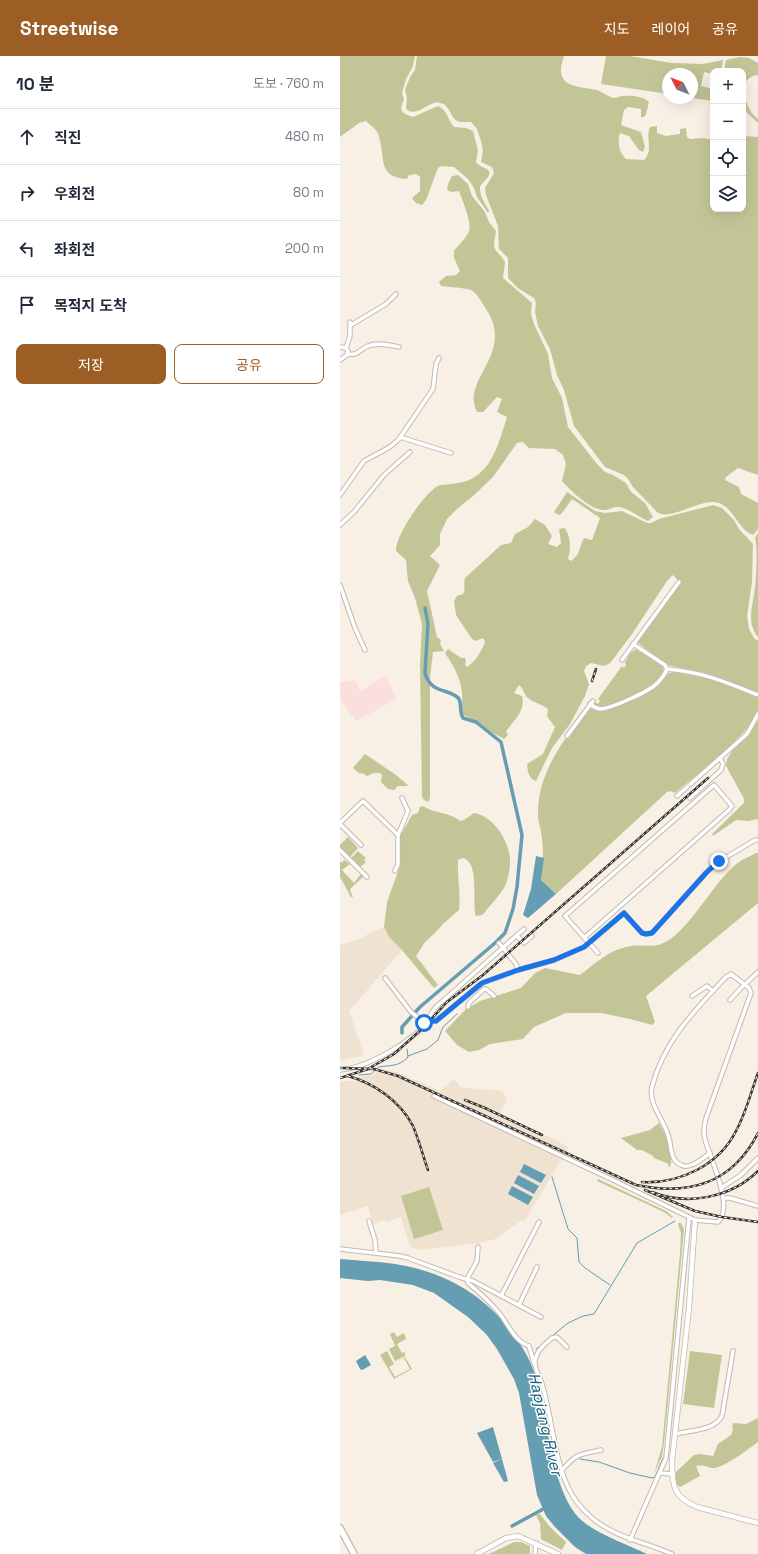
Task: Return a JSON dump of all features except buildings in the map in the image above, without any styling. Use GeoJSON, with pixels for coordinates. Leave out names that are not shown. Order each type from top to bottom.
{"type":"FeatureCollection","features":[{"type":"Feature","properties":{"kind":"main road"},"geometry":{"type":"LineString","coordinates":[[340,1528],[354,1554]]}},
{"type":"Feature","properties":{"kind":"street"},"geometry":{"type":"LineString","coordinates":[[348,354],[346,348],[350,341],[351,324],[386,304],[396,294]]}},
{"type":"Feature","properties":{"kind":"street"},"geometry":{"type":"LineString","coordinates":[[340,360],[348,354],[355,354],[371,345],[390,345],[400,347]]}},
{"type":"Feature","properties":{"kind":"street"},"geometry":{"type":"LineString","coordinates":[[340,347],[346,348]]}},
{"type":"Feature","properties":{"kind":"street"},"geometry":{"type":"LineString","coordinates":[[340,495],[364,461],[390,447],[400,437],[433,389],[436,364],[439,358]]}},
{"type":"Feature","properties":{"kind":"street"},"geometry":{"type":"LineString","coordinates":[[400,437],[451,453]]}},
{"type":"Feature","properties":{"kind":"street"},"geometry":{"type":"LineString","coordinates":[[340,525],[354,512],[384,475],[410,452]]}},
{"type":"Feature","properties":{"kind":"street"},"geometry":{"type":"LineString","coordinates":[[622,660],[679,582]]}},
{"type":"Feature","properties":{"kind":"street"},"geometry":{"type":"LineString","coordinates":[[340,585],[355,628],[365,650]]}},
{"type":"Feature","properties":{"kind":"street"},"geometry":{"type":"LineString","coordinates":[[633,644],[668,669],[713,677],[758,695]]}},
{"type":"Feature","properties":{"kind":"street"},"geometry":{"type":"LineString","coordinates":[[590,704],[598,709],[603,709],[639,694],[654,687],[665,675],[668,669]]}},
{"type":"Feature","properties":{"kind":"street"},"geometry":{"type":"LineString","coordinates":[[567,736],[593,701]]}},
{"type":"Feature","properties":{"kind":"street"},"geometry":{"type":"LineString","coordinates":[[677,796],[747,734],[758,714]]}},
{"type":"Feature","properties":{"kind":"street"},"geometry":{"type":"LineString","coordinates":[[690,798],[721,770],[723,764],[720,758]]}},
{"type":"Feature","properties":{"kind":"street"},"geometry":{"type":"LineString","coordinates":[[584,938],[732,807],[714,785],[565,916],[584,938],[598,953]]}},
{"type":"Feature","properties":{"kind":"street"},"geometry":{"type":"LineString","coordinates":[[396,871],[398,864],[398,835],[408,811],[402,798]]}},
{"type":"Feature","properties":{"kind":"street"},"geometry":{"type":"LineString","coordinates":[[361,845],[340,824],[363,801],[398,835]]}},
{"type":"Feature","properties":{"kind":"street"},"geometry":{"type":"LineString","coordinates":[[618,907],[642,933],[652,933],[713,866],[749,843],[758,840]]}},
{"type":"Feature","properties":{"kind":"street"},"geometry":{"type":"LineString","coordinates":[[340,850],[366,877]]}},
{"type":"Feature","properties":{"kind":"street"},"geometry":{"type":"LineString","coordinates":[[385,978],[414,1014],[427,1022],[436,1021],[481,984],[518,970],[554,960],[579,950],[624,913]]}},
{"type":"Feature","properties":{"kind":"street"},"geometry":{"type":"LineString","coordinates":[[601,922],[607,928]]}},
{"type":"Feature","properties":{"kind":"street"},"geometry":{"type":"LineString","coordinates":[[340,1070],[356,1067],[374,1059],[412,1036],[427,1022],[431,1012],[436,1007],[524,930]]}},
{"type":"Feature","properties":{"kind":"street"},"geometry":{"type":"LineString","coordinates":[[516,936],[524,943],[532,936]]}},
{"type":"Feature","properties":{"kind":"street"},"geometry":{"type":"LineString","coordinates":[[499,943],[516,964],[518,970]]}},
{"type":"Feature","properties":{"kind":"street"},"geometry":{"type":"LineString","coordinates":[[730,1000],[758,972]]}},
{"type":"Feature","properties":{"kind":"street"},"geometry":{"type":"LineString","coordinates":[[434,1096],[613,1180],[689,1218],[718,1222],[722,1217],[724,1208],[723,1198],[704,1132],[706,1118],[752,993],[745,984],[731,974],[726,977],[692,1014],[672,1039],[660,1065],[651,1092],[654,1104],[668,1135],[673,1156],[678,1164],[684,1167],[689,1166],[710,1153]]}},
{"type":"Feature","properties":{"kind":"street"},"geometry":{"type":"LineString","coordinates":[[481,984],[484,989],[494,996]]}},
{"type":"Feature","properties":{"kind":"street"},"geometry":{"type":"LineString","coordinates":[[692,996],[706,986],[713,991]]}},
{"type":"Feature","properties":{"kind":"street"},"geometry":{"type":"LineString","coordinates":[[468,1007],[469,1003],[484,989]]}},
{"type":"Feature","properties":{"kind":"street"},"geometry":{"type":"LineString","coordinates":[[721,1188],[741,1175],[758,1158]]}},
{"type":"Feature","properties":{"kind":"street"},"geometry":{"type":"LineString","coordinates":[[723,1198],[730,1198],[758,1206]]}},
{"type":"Feature","properties":{"kind":"street"},"geometry":{"type":"LineString","coordinates":[[630,1540],[666,1458],[689,1218]]}},
{"type":"Feature","properties":{"kind":"street"},"geometry":{"type":"LineString","coordinates":[[695,1220],[689,1308],[672,1474],[676,1491],[681,1498],[688,1503],[697,1507],[758,1523]]}},
{"type":"Feature","properties":{"kind":"street"},"geometry":{"type":"LineString","coordinates":[[369,1221],[375,1240],[376,1253]]}},
{"type":"Feature","properties":{"kind":"street"},"geometry":{"type":"LineString","coordinates":[[502,1296],[539,1222]]}},
{"type":"Feature","properties":{"kind":"street"},"geometry":{"type":"LineString","coordinates":[[467,1279],[477,1261],[478,1248]]}},
{"type":"Feature","properties":{"kind":"street"},"geometry":{"type":"LineString","coordinates":[[340,1249],[400,1256],[439,1269],[467,1279],[541,1317]]}},
{"type":"Feature","properties":{"kind":"street"},"geometry":{"type":"LineString","coordinates":[[519,1305],[537,1267]]}},
{"type":"Feature","properties":{"kind":"street"},"geometry":{"type":"LineString","coordinates":[[467,1279],[468,1283],[500,1314],[522,1343],[529,1346],[542,1384],[562,1470],[570,1492],[588,1514],[609,1530],[630,1540],[659,1548],[672,1554]]}},
{"type":"Feature","properties":{"kind":"street"},"geometry":{"type":"LineString","coordinates":[[535,1364],[538,1351],[552,1338],[557,1337],[567,1347]]}},
{"type":"Feature","properties":{"kind":"street"},"geometry":{"type":"LineString","coordinates":[[676,1434],[712,1426],[721,1419],[733,1351]]}},
{"type":"Feature","properties":{"kind":"street"},"geometry":{"type":"LineString","coordinates":[[562,1470],[573,1458],[587,1452],[601,1450]]}},
{"type":"Feature","properties":{"kind":"street"},"geometry":{"type":"LineString","coordinates":[[660,1473],[672,1474]]}},
{"type":"Feature","properties":{"kind":"street"},"geometry":{"type":"LineString","coordinates":[[477,1554],[512,1536],[523,1537],[558,1554]]}},
{"type":"Feature","properties":{"kind":"street"},"geometry":{"type":"LineString","coordinates":[[535,1554],[536,1543]]}},
{"type":"Feature","properties":{"kind":"shaded area"},"geometry":{"type":"Polygon","coordinates":[[[386,675],[396,698],[395,700],[356,721],[340,700],[340,682],[355,680],[359,689],[362,690],[386,675]]]}},
{"type":"Feature","properties":{"kind":"shaded area"},"geometry":{"type":"Polygon","coordinates":[[[384,927],[389,938],[402,950],[349,1011],[364,1055],[340,1061],[340,945],[358,939],[384,927]]]}},
{"type":"Feature","properties":{"kind":"shaded area"},"geometry":{"type":"Polygon","coordinates":[[[380,1069],[397,1072],[440,1091],[454,1079],[460,1086],[466,1088],[502,1091],[507,1099],[500,1113],[569,1147],[524,1222],[522,1220],[495,1239],[480,1243],[419,1250],[409,1244],[401,1217],[386,1222],[385,1220],[373,1224],[368,1206],[340,1215],[340,1081],[358,1081],[359,1077],[373,1075],[380,1069]]]}},
{"type":"Feature","properties":{"kind":"green space"},"geometry":{"type":"Polygon","coordinates":[[[340,56],[415,56],[413,66],[406,79],[402,93],[404,99],[401,108],[402,111],[413,117],[438,106],[445,113],[454,127],[466,128],[473,131],[478,150],[476,162],[490,173],[480,187],[482,197],[489,211],[488,213],[477,197],[474,188],[468,179],[454,167],[441,166],[438,168],[426,200],[422,205],[416,203],[412,198],[420,191],[420,177],[416,174],[409,175],[407,179],[398,178],[387,172],[383,162],[378,134],[366,121],[359,123],[340,137],[340,56]]]}},
{"type":"Feature","properties":{"kind":"green space"},"geometry":{"type":"Polygon","coordinates":[[[417,56],[564,56],[561,66],[561,74],[568,83],[574,86],[597,90],[614,98],[633,96],[644,98],[649,102],[644,117],[641,117],[641,109],[628,107],[624,110],[621,125],[641,132],[645,147],[643,152],[639,150],[629,136],[620,133],[619,147],[626,159],[644,160],[647,156],[650,127],[657,126],[657,133],[666,136],[680,134],[680,129],[686,128],[687,137],[690,139],[703,138],[710,139],[710,212],[746,212],[746,136],[758,137],[758,475],[738,468],[726,477],[725,480],[739,487],[741,494],[758,503],[758,529],[753,535],[744,529],[729,510],[719,503],[712,502],[696,505],[672,514],[658,513],[633,487],[624,475],[605,467],[574,426],[550,349],[538,326],[535,312],[536,303],[534,298],[519,289],[508,278],[508,258],[499,249],[498,226],[486,195],[485,188],[494,173],[492,167],[481,162],[483,150],[477,129],[471,122],[456,120],[444,104],[430,104],[413,112],[406,109],[407,98],[405,90],[410,77],[415,70],[417,56]]]}},
{"type":"Feature","properties":{"kind":"green space"},"geometry":{"type":"Polygon","coordinates":[[[606,56],[630,56],[672,63],[703,64],[723,60],[722,68],[710,68],[710,73],[704,72],[701,86],[710,88],[710,101],[698,99],[698,68],[662,68],[662,93],[601,84],[606,56]]]}},
{"type":"Feature","properties":{"kind":"green space"},"geometry":{"type":"Polygon","coordinates":[[[740,57],[749,58],[758,63],[758,75],[752,76],[746,82],[746,68],[725,68],[726,60],[740,57]]]}},
{"type":"Feature","properties":{"kind":"green space"},"geometry":{"type":"Polygon","coordinates":[[[746,99],[752,113],[758,119],[758,123],[746,112],[746,99]]]}},
{"type":"Feature","properties":{"kind":"green space"},"geometry":{"type":"Polygon","coordinates":[[[458,175],[468,184],[472,196],[485,212],[489,222],[496,231],[494,246],[505,262],[503,278],[532,303],[531,314],[548,354],[552,378],[562,398],[568,427],[597,464],[605,472],[626,483],[631,492],[645,503],[653,517],[648,521],[627,509],[620,507],[605,510],[587,504],[562,481],[566,464],[563,455],[555,449],[529,448],[523,442],[517,443],[493,477],[447,519],[440,534],[440,545],[430,556],[440,565],[427,591],[437,637],[441,640],[440,644],[444,651],[433,652],[430,678],[430,798],[428,802],[422,797],[420,665],[422,624],[415,598],[408,581],[406,560],[396,551],[397,544],[405,525],[432,490],[440,485],[459,483],[468,480],[480,473],[487,465],[498,445],[507,417],[497,412],[502,399],[497,397],[483,412],[477,412],[474,400],[475,388],[492,353],[495,339],[494,325],[486,309],[478,296],[471,290],[441,286],[439,282],[446,276],[456,275],[460,271],[454,258],[454,251],[466,237],[470,227],[459,191],[451,192],[447,190],[452,176],[458,175]]]}},
{"type":"Feature","properties":{"kind":"green space"},"geometry":{"type":"Polygon","coordinates":[[[567,492],[595,511],[605,513],[622,511],[647,523],[713,505],[722,508],[734,520],[739,529],[753,544],[752,582],[747,616],[749,629],[754,638],[758,641],[758,692],[702,672],[667,665],[637,642],[680,582],[673,575],[667,581],[632,634],[611,662],[604,666],[591,663],[586,666],[584,671],[589,684],[585,696],[570,724],[552,748],[536,781],[530,776],[527,764],[543,754],[555,727],[547,716],[548,709],[528,698],[519,685],[514,693],[522,696],[523,701],[521,711],[506,731],[508,735],[504,739],[491,732],[477,721],[463,715],[460,682],[454,667],[445,653],[448,649],[461,658],[465,658],[465,665],[467,667],[480,653],[485,642],[483,638],[476,641],[472,639],[456,615],[454,601],[457,596],[463,594],[465,578],[501,545],[511,543],[515,534],[528,527],[535,519],[545,525],[552,536],[548,544],[557,547],[561,543],[559,529],[565,528],[570,543],[568,559],[571,561],[578,553],[584,538],[592,540],[600,518],[572,499],[562,513],[559,515],[554,512],[567,492]]]}},
{"type":"Feature","properties":{"kind":"green space"},"geometry":{"type":"Polygon","coordinates":[[[758,533],[758,637],[752,625],[751,613],[756,570],[755,538],[758,533]]]}},
{"type":"Feature","properties":{"kind":"green space"},"geometry":{"type":"Polygon","coordinates":[[[636,649],[640,650],[663,667],[664,673],[652,685],[631,697],[602,708],[595,705],[595,702],[598,704],[600,701],[598,699],[622,666],[624,668],[629,655],[636,649]]]}},
{"type":"Feature","properties":{"kind":"green space"},"geometry":{"type":"Polygon","coordinates":[[[673,672],[712,679],[758,696],[758,709],[754,719],[735,741],[722,753],[675,793],[670,791],[667,792],[556,894],[541,880],[543,850],[538,819],[539,797],[547,770],[553,758],[568,735],[585,713],[590,709],[606,711],[615,707],[654,688],[669,673],[673,672]]]}},
{"type":"Feature","properties":{"kind":"green space"},"geometry":{"type":"Polygon","coordinates":[[[758,720],[758,819],[748,821],[736,820],[713,836],[712,834],[744,803],[744,799],[726,766],[727,759],[732,751],[750,734],[758,720]]]}},
{"type":"Feature","properties":{"kind":"green space"},"geometry":{"type":"Polygon","coordinates":[[[365,754],[396,775],[409,786],[397,786],[395,790],[388,789],[381,782],[382,775],[380,773],[374,773],[367,776],[362,773],[360,774],[353,768],[365,754]]]}},
{"type":"Feature","properties":{"kind":"green space"},"geometry":{"type":"Polygon","coordinates":[[[423,806],[433,811],[456,818],[460,821],[474,813],[481,815],[488,819],[500,832],[508,847],[510,855],[507,882],[499,895],[485,912],[482,915],[476,916],[472,867],[468,861],[462,858],[458,860],[460,897],[459,910],[425,942],[416,956],[438,985],[434,988],[389,937],[384,927],[387,902],[400,866],[400,836],[412,815],[418,813],[420,807],[423,806]]]}},
{"type":"Feature","properties":{"kind":"green space"},"geometry":{"type":"Polygon","coordinates":[[[348,837],[358,848],[350,857],[340,847],[340,845],[348,837]]]}},
{"type":"Feature","properties":{"kind":"green space"},"geometry":{"type":"Polygon","coordinates":[[[358,851],[366,858],[364,860],[366,862],[360,867],[351,858],[358,851]]]}},
{"type":"Feature","properties":{"kind":"green space"},"geometry":{"type":"Polygon","coordinates":[[[758,853],[758,903],[646,996],[655,1022],[652,1025],[601,1013],[566,1013],[534,1027],[523,1039],[490,1044],[479,1050],[469,1052],[457,1045],[445,1031],[466,1009],[480,1001],[521,988],[535,973],[545,968],[580,975],[602,958],[619,949],[633,946],[655,945],[666,942],[682,929],[718,883],[734,866],[758,853]]]}},
{"type":"Feature","properties":{"kind":"green space"},"geometry":{"type":"Polygon","coordinates":[[[344,860],[350,864],[342,870],[354,883],[361,874],[363,877],[350,890],[353,897],[351,897],[340,877],[340,861],[342,863],[344,860]]]}},
{"type":"Feature","properties":{"kind":"green space"},"geometry":{"type":"Polygon","coordinates":[[[659,1123],[671,1150],[670,1167],[668,1166],[669,1164],[654,1158],[642,1150],[637,1150],[621,1138],[650,1130],[659,1123]]]}},
{"type":"Feature","properties":{"kind":"green space"},"geometry":{"type":"Polygon","coordinates":[[[598,1179],[666,1211],[673,1217],[672,1218],[664,1212],[597,1181],[598,1179]]]}},
{"type":"Feature","properties":{"kind":"green space"},"geometry":{"type":"Polygon","coordinates":[[[429,1187],[443,1230],[414,1239],[401,1196],[429,1187]]]}},
{"type":"Feature","properties":{"kind":"green space"},"geometry":{"type":"Polygon","coordinates":[[[680,1222],[684,1229],[664,1443],[662,1456],[654,1474],[662,1447],[680,1253],[681,1233],[678,1224],[680,1222]]]}},
{"type":"Feature","properties":{"kind":"green space"},"geometry":{"type":"Polygon","coordinates":[[[394,1332],[397,1337],[404,1333],[406,1339],[397,1344],[402,1353],[405,1352],[405,1356],[395,1361],[389,1349],[395,1346],[390,1334],[394,1332]]]}},
{"type":"Feature","properties":{"kind":"green space"},"geometry":{"type":"Polygon","coordinates":[[[387,1351],[394,1364],[389,1367],[395,1377],[410,1369],[404,1358],[396,1362],[405,1357],[412,1369],[394,1379],[380,1355],[387,1351]]]}},
{"type":"Feature","properties":{"kind":"green space"},"geometry":{"type":"Polygon","coordinates":[[[690,1351],[722,1355],[714,1408],[683,1404],[690,1351]]]}},
{"type":"Feature","properties":{"kind":"green space"},"geometry":{"type":"Polygon","coordinates":[[[758,1418],[758,1442],[726,1464],[715,1468],[696,1466],[700,1476],[680,1487],[676,1484],[676,1472],[694,1455],[700,1454],[713,1456],[718,1444],[731,1435],[733,1423],[746,1424],[758,1418]]]}},
{"type":"Feature","properties":{"kind":"green space"},"geometry":{"type":"Polygon","coordinates":[[[540,1514],[551,1528],[566,1542],[562,1550],[541,1539],[540,1523],[536,1515],[540,1514]]]}},
{"type":"Feature","properties":{"kind":"green space"},"geometry":{"type":"Polygon","coordinates":[[[514,1542],[521,1542],[530,1546],[530,1554],[489,1554],[514,1542]]]}},
{"type":"Feature","properties":{"kind":"water"},"geometry":{"type":"Polygon","coordinates":[[[536,856],[544,858],[541,880],[556,894],[528,918],[523,915],[531,889],[536,856]]]}},
{"type":"Feature","properties":{"kind":"water"},"geometry":{"type":"Polygon","coordinates":[[[524,1164],[546,1175],[541,1183],[520,1172],[524,1164]]]}},
{"type":"Feature","properties":{"kind":"water"},"geometry":{"type":"Polygon","coordinates":[[[518,1175],[539,1186],[534,1194],[514,1183],[518,1175]]]}},
{"type":"Feature","properties":{"kind":"water"},"geometry":{"type":"Polygon","coordinates":[[[512,1186],[533,1197],[528,1205],[508,1194],[512,1186]]]}},
{"type":"Feature","properties":{"kind":"water"},"geometry":{"type":"Polygon","coordinates":[[[340,1259],[397,1264],[433,1274],[466,1289],[493,1311],[516,1338],[530,1361],[536,1377],[556,1470],[560,1484],[571,1508],[584,1523],[592,1528],[647,1554],[586,1554],[575,1547],[546,1516],[537,1495],[519,1393],[514,1379],[497,1349],[486,1334],[468,1317],[434,1293],[413,1285],[380,1280],[368,1281],[340,1278],[340,1259]]]}},
{"type":"Feature","properties":{"kind":"water"},"geometry":{"type":"Polygon","coordinates":[[[365,1355],[371,1365],[362,1370],[356,1361],[365,1355]]]}},
{"type":"Feature","properties":{"kind":"water"},"geometry":{"type":"Polygon","coordinates":[[[493,1427],[502,1459],[493,1462],[477,1433],[493,1427]]]}},
{"type":"Feature","properties":{"kind":"water"},"geometry":{"type":"Polygon","coordinates":[[[502,1459],[508,1481],[504,1482],[493,1463],[502,1459]]]}},
{"type":"Feature","properties":{"kind":"waterway"},"geometry":{"type":"LineString","coordinates":[[402,1033],[402,1027],[420,1007],[505,933],[513,909],[517,887],[522,835],[501,742],[476,722],[463,718],[459,699],[451,693],[436,688],[432,685],[425,673],[428,624],[425,608]]}},
{"type":"Feature","properties":{"kind":"waterway"},"geometry":{"type":"LineString","coordinates":[[408,1056],[427,1049],[438,1040],[443,1027],[457,1014]]}},
{"type":"Feature","properties":{"kind":"waterway"},"geometry":{"type":"LineString","coordinates":[[359,1075],[371,1074],[379,1067],[394,1065],[405,1060],[408,1057],[407,1049]]}},
{"type":"Feature","properties":{"kind":"waterway"},"geometry":{"type":"LineString","coordinates":[[552,1177],[568,1229],[577,1238],[579,1262],[585,1268],[610,1285]]}},
{"type":"Feature","properties":{"kind":"waterway"},"geometry":{"type":"LineString","coordinates":[[552,1336],[568,1323],[583,1316],[594,1314],[637,1243],[675,1221]]}},
{"type":"Feature","properties":{"kind":"waterway"},"geometry":{"type":"LineString","coordinates":[[536,1349],[542,1345]]}},
{"type":"Feature","properties":{"kind":"waterway"},"geometry":{"type":"LineString","coordinates":[[580,1459],[599,1462],[630,1473],[652,1478],[655,1477],[663,1458]]}},
{"type":"Feature","properties":{"kind":"waterway"},"geometry":{"type":"LineString","coordinates":[[512,1526],[547,1507]]}},
{"type":"Feature","properties":{"kind":"railway"},"geometry":{"type":"LineString","coordinates":[[592,681],[596,669]]}},
{"type":"Feature","properties":{"kind":"railway"},"geometry":{"type":"LineString","coordinates":[[340,1078],[368,1069],[394,1054],[424,1027],[447,1002],[483,975],[708,778]]}},
{"type":"Feature","properties":{"kind":"railway"},"geometry":{"type":"LineString","coordinates":[[340,1068],[374,1069],[398,1076],[636,1185],[655,1188],[674,1189],[691,1187],[722,1175],[735,1164],[747,1150],[758,1133]]}},
{"type":"Feature","properties":{"kind":"railway"},"geometry":{"type":"LineString","coordinates":[[642,1182],[656,1182],[684,1176],[709,1163],[719,1154],[729,1143],[740,1124],[758,1073]]}},
{"type":"Feature","properties":{"kind":"railway"},"geometry":{"type":"LineString","coordinates":[[348,1076],[377,1088],[394,1101],[408,1117],[413,1126],[428,1170]]}},
{"type":"Feature","properties":{"kind":"railway"},"geometry":{"type":"LineString","coordinates":[[465,1100],[542,1135]]}},
{"type":"Feature","properties":{"kind":"railway"},"geometry":{"type":"LineString","coordinates":[[652,1192],[680,1198],[694,1199],[708,1197],[735,1188],[758,1171]]}},
{"type":"Feature","properties":{"kind":"railway"},"geometry":{"type":"LineString","coordinates":[[645,1190],[695,1211],[722,1217],[758,1222]]}},
{"type":"Feature","properties":{"kind":"route"},"geometry":{"type":"LineString","coordinates":[[424,1023],[426,1024],[428,1021],[436,1021],[474,988],[482,983],[498,976],[563,957],[584,947],[624,913],[642,933],[652,933],[706,873],[719,861]]}},
{"type":"Feature","properties":{"kind":"water label","name":"Hapjang River"},"geometry":{"type":"Point","coordinates":[546,1424]}}]}
